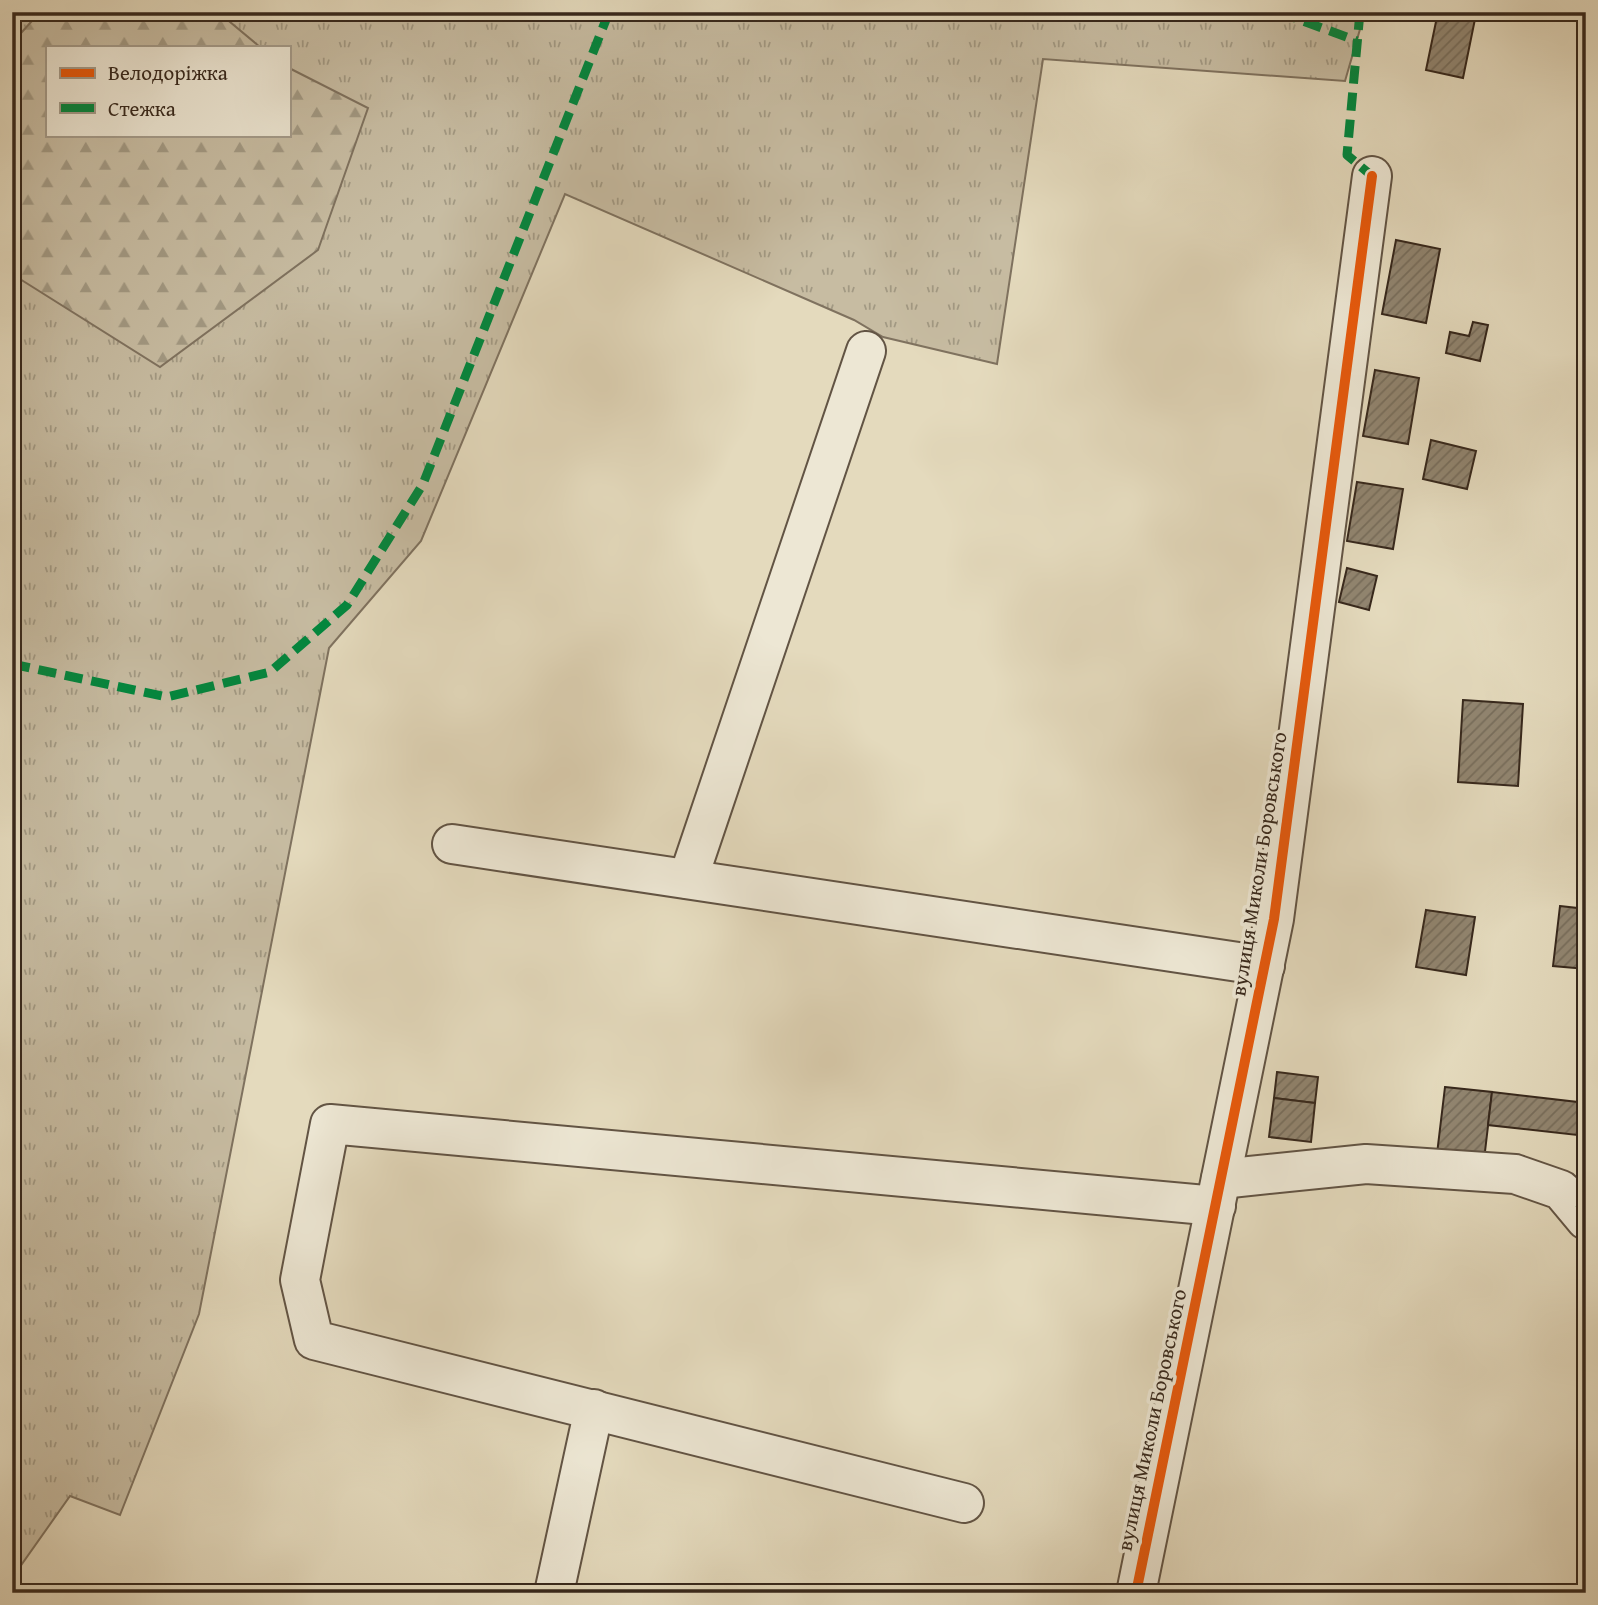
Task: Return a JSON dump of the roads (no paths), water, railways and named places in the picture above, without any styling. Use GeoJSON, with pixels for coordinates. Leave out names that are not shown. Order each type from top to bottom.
{"type":"FeatureCollection","features":[{"type":"Feature","properties":{"kind":"street","name":"вулиця Миколи Боровського"},"geometry":{"type":"LineString","coordinates":[[1136,1593],[1276,905],[1372,176]]}},
{"type":"Feature","properties":{"kind":"street"},"geometry":{"type":"LineString","coordinates":[[688,879],[866,351]]}},
{"type":"Feature","properties":{"kind":"street"},"geometry":{"type":"LineString","coordinates":[[452,844],[1265,966]]}},
{"type":"Feature","properties":{"kind":"street"},"geometry":{"type":"LineString","coordinates":[[964,1503],[314,1340],[300,1280],[330,1124],[1218,1193],[1366,1164],[1514,1174],[1561,1190],[1586,1220]]}},
{"type":"Feature","properties":{"kind":"street"},"geometry":{"type":"LineString","coordinates":[[554,1593],[594,1409]]}}]}
